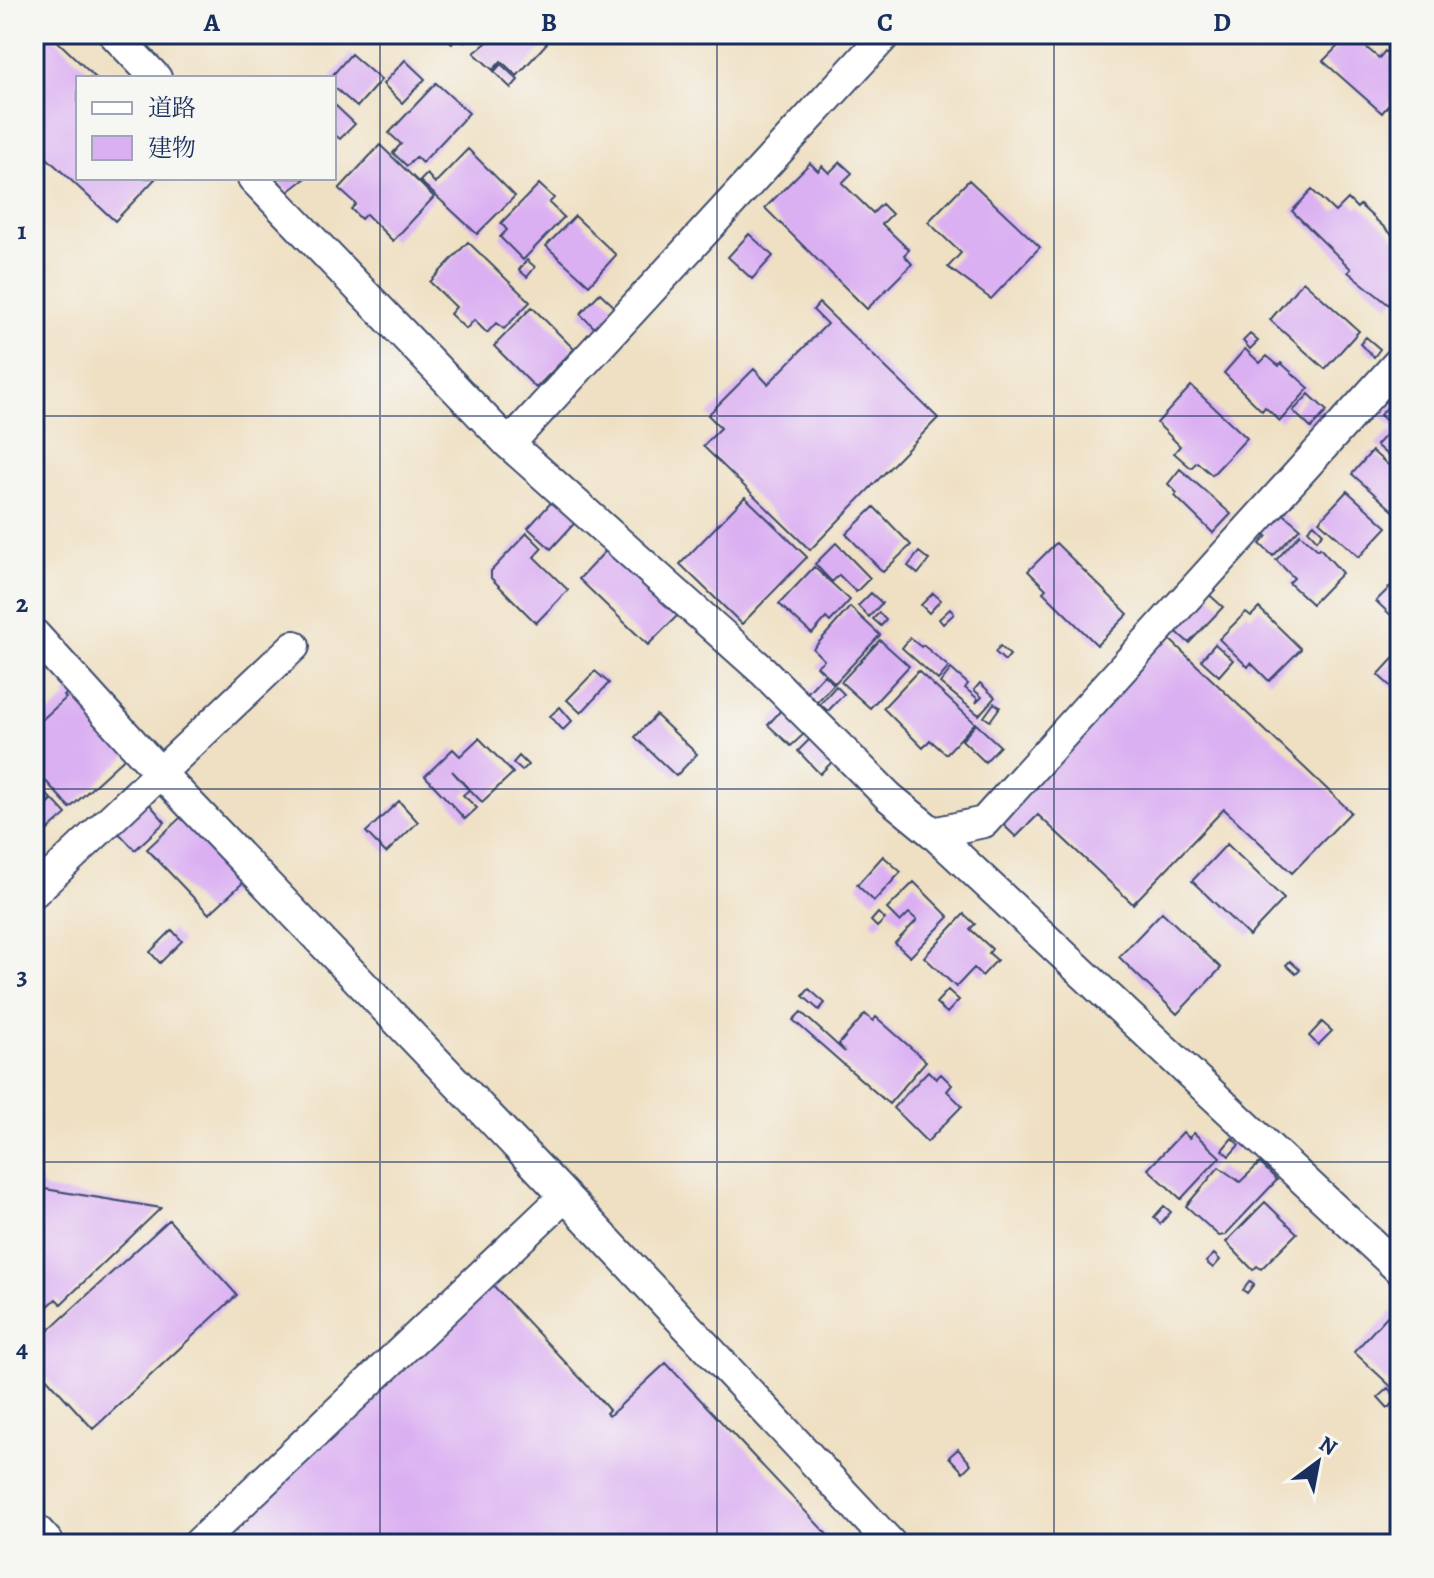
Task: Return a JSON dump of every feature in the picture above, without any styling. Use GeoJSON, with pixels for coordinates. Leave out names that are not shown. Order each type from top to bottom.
{"type":"FeatureCollection","features":[{"type":"Feature","properties":{"kind":"street"},"geometry":{"type":"LineString","coordinates":[[114,34],[154,76]]}},
{"type":"Feature","properties":{"kind":"street"},"geometry":{"type":"LineString","coordinates":[[509,444],[886,34]]}},
{"type":"Feature","properties":{"kind":"street"},"geometry":{"type":"LineString","coordinates":[[255,180],[509,444],[763,671],[889,797],[933,833],[1400,1270]]}},
{"type":"Feature","properties":{"kind":"street"},"geometry":{"type":"LineString","coordinates":[[933,833],[984,822],[1400,361]]}},
{"type":"Feature","properties":{"kind":"street"},"geometry":{"type":"LineString","coordinates":[[34,634],[160,773],[565,1196],[891,1544]]}},
{"type":"Feature","properties":{"kind":"street"},"geometry":{"type":"LineString","coordinates":[[34,892],[294,646]]}},
{"type":"Feature","properties":{"kind":"street"},"geometry":{"type":"LineString","coordinates":[[198,1544],[565,1196]]}},
{"type":"Feature","properties":{"kind":"street"},"geometry":{"type":"LineString","coordinates":[[34,1533],[44,1544]]}},
{"type":"Feature","properties":{"kind":"building"},"geometry":{"type":"Polygon","coordinates":[[[34,34],[50,34],[94,76],[76,76],[76,180],[154,180],[115,221],[34,146],[34,34]]]}},
{"type":"Feature","properties":{"kind":"building"},"geometry":{"type":"Polygon","coordinates":[[[442,34],[471,34],[464,42],[458,37],[452,43],[442,34]]]}},
{"type":"Feature","properties":{"kind":"building"},"geometry":{"type":"Polygon","coordinates":[[[485,34],[536,34],[547,43],[517,76],[501,61],[493,70],[474,53],[491,39],[485,34]]]}},
{"type":"Feature","properties":{"kind":"building"},"geometry":{"type":"Polygon","coordinates":[[[1350,34],[1379,58],[1385,51],[1400,64],[1400,91],[1382,113],[1323,61],[1350,34]]]}},
{"type":"Feature","properties":{"kind":"building"},"geometry":{"type":"Polygon","coordinates":[[[351,54],[381,80],[357,107],[336,89],[336,76],[332,76],[351,54]]]}},
{"type":"Feature","properties":{"kind":"building"},"geometry":{"type":"Polygon","coordinates":[[[405,60],[425,79],[402,103],[383,84],[405,60]]]}},
{"type":"Feature","properties":{"kind":"building"},"geometry":{"type":"Polygon","coordinates":[[[501,64],[518,80],[511,88],[494,72],[501,64]]]}},
{"type":"Feature","properties":{"kind":"building"},"geometry":{"type":"Polygon","coordinates":[[[436,83],[469,113],[422,163],[416,157],[407,166],[393,153],[401,144],[389,133],[436,83]]]}},
{"type":"Feature","properties":{"kind":"building"},"geometry":{"type":"Polygon","coordinates":[[[336,106],[355,124],[340,139],[336,136],[336,106]]]}},
{"type":"Feature","properties":{"kind":"building"},"geometry":{"type":"Polygon","coordinates":[[[380,145],[434,197],[393,241],[366,214],[361,219],[351,209],[356,204],[339,189],[380,145]]]}},
{"type":"Feature","properties":{"kind":"building"},"geometry":{"type":"Polygon","coordinates":[[[468,149],[515,196],[477,234],[420,181],[427,174],[435,183],[468,149]]]}},
{"type":"Feature","properties":{"kind":"building"},"geometry":{"type":"Polygon","coordinates":[[[840,162],[852,173],[842,183],[873,213],[882,204],[892,214],[882,224],[909,250],[904,255],[912,264],[867,309],[765,208],[810,163],[818,171],[822,166],[829,173],[840,162]]]}},
{"type":"Feature","properties":{"kind":"building"},"geometry":{"type":"Polygon","coordinates":[[[278,180],[303,180],[288,192],[278,180]]]}},
{"type":"Feature","properties":{"kind":"building"},"geometry":{"type":"Polygon","coordinates":[[[969,180],[1040,247],[991,299],[948,267],[961,253],[928,222],[969,180]]]}},
{"type":"Feature","properties":{"kind":"building"},"geometry":{"type":"Polygon","coordinates":[[[539,184],[554,198],[549,203],[564,217],[523,260],[500,237],[507,230],[501,223],[539,184]]]}},
{"type":"Feature","properties":{"kind":"building"},"geometry":{"type":"Polygon","coordinates":[[[1312,190],[1335,212],[1348,199],[1357,208],[1360,205],[1400,242],[1400,294],[1389,305],[1348,272],[1351,269],[1292,211],[1312,190]]]}},
{"type":"Feature","properties":{"kind":"building"},"geometry":{"type":"Polygon","coordinates":[[[575,216],[616,255],[589,285],[546,246],[575,216]]]}},
{"type":"Feature","properties":{"kind":"building"},"geometry":{"type":"Polygon","coordinates":[[[749,234],[773,256],[752,279],[728,257],[749,234]]]}},
{"type":"Feature","properties":{"kind":"building"},"geometry":{"type":"Polygon","coordinates":[[[468,242],[530,302],[504,329],[496,323],[487,333],[474,320],[466,329],[450,314],[456,307],[430,282],[468,242]]]}},
{"type":"Feature","properties":{"kind":"building"},"geometry":{"type":"Polygon","coordinates":[[[527,260],[535,267],[527,277],[519,270],[527,260]]]}},
{"type":"Feature","properties":{"kind":"building"},"geometry":{"type":"Polygon","coordinates":[[[1303,281],[1359,331],[1325,369],[1270,320],[1303,281]]]}},
{"type":"Feature","properties":{"kind":"building"},"geometry":{"type":"Polygon","coordinates":[[[600,293],[619,311],[599,332],[580,314],[600,293]]]}},
{"type":"Feature","properties":{"kind":"building"},"geometry":{"type":"Polygon","coordinates":[[[819,303],[938,418],[810,550],[703,446],[721,428],[708,415],[754,369],[768,384],[827,324],[813,310],[819,303]]]}},
{"type":"Feature","properties":{"kind":"building"},"geometry":{"type":"Polygon","coordinates":[[[532,307],[574,349],[536,388],[494,346],[532,307]]]}},
{"type":"Feature","properties":{"kind":"building"},"geometry":{"type":"Polygon","coordinates":[[[1250,334],[1258,341],[1250,349],[1243,341],[1250,334]]]}},
{"type":"Feature","properties":{"kind":"building"},"geometry":{"type":"Polygon","coordinates":[[[1366,337],[1380,349],[1374,357],[1360,344],[1366,337]]]}},
{"type":"Feature","properties":{"kind":"building"},"geometry":{"type":"Polygon","coordinates":[[[1245,349],[1260,363],[1267,356],[1279,366],[1281,363],[1309,388],[1280,421],[1265,407],[1262,411],[1224,373],[1245,349]]]}},
{"type":"Feature","properties":{"kind":"building"},"geometry":{"type":"Polygon","coordinates":[[[1191,386],[1247,438],[1212,475],[1197,462],[1191,468],[1174,453],[1180,446],[1157,423],[1191,386]]]}},
{"type":"Feature","properties":{"kind":"building"},"geometry":{"type":"Polygon","coordinates":[[[1309,394],[1327,411],[1311,428],[1293,411],[1309,394]]]}},
{"type":"Feature","properties":{"kind":"building"},"geometry":{"type":"Polygon","coordinates":[[[1400,394],[1400,434],[1380,415],[1400,394]]]}},
{"type":"Feature","properties":{"kind":"building"},"geometry":{"type":"Polygon","coordinates":[[[1390,430],[1400,439],[1400,458],[1396,463],[1376,445],[1390,430]]]}},
{"type":"Feature","properties":{"kind":"building"},"geometry":{"type":"Polygon","coordinates":[[[1372,451],[1400,475],[1400,517],[1352,474],[1372,451]]]}},
{"type":"Feature","properties":{"kind":"building"},"geometry":{"type":"Polygon","coordinates":[[[1180,469],[1231,514],[1213,533],[1175,496],[1177,493],[1168,484],[1180,469]]]}},
{"type":"Feature","properties":{"kind":"building"},"geometry":{"type":"Polygon","coordinates":[[[1347,491],[1387,527],[1359,557],[1319,521],[1347,491]]]}},
{"type":"Feature","properties":{"kind":"building"},"geometry":{"type":"Polygon","coordinates":[[[558,495],[581,516],[551,549],[528,528],[558,495]]]}},
{"type":"Feature","properties":{"kind":"building"},"geometry":{"type":"Polygon","coordinates":[[[745,497],[807,557],[742,624],[680,564],[745,497]]]}},
{"type":"Feature","properties":{"kind":"building"},"geometry":{"type":"Polygon","coordinates":[[[874,507],[911,545],[883,572],[846,534],[874,507]]]}},
{"type":"Feature","properties":{"kind":"building"},"geometry":{"type":"Polygon","coordinates":[[[1279,510],[1300,528],[1273,556],[1260,544],[1267,536],[1260,531],[1279,510]]]}},
{"type":"Feature","properties":{"kind":"building"},"geometry":{"type":"Polygon","coordinates":[[[1314,524],[1323,533],[1317,540],[1308,530],[1314,524]]]}},
{"type":"Feature","properties":{"kind":"building"},"geometry":{"type":"Polygon","coordinates":[[[527,533],[542,548],[534,557],[568,590],[536,623],[491,578],[491,571],[527,533]]]}},
{"type":"Feature","properties":{"kind":"building"},"geometry":{"type":"Polygon","coordinates":[[[1300,534],[1318,550],[1320,548],[1342,573],[1312,604],[1289,583],[1294,578],[1276,560],[1300,534]]]}},
{"type":"Feature","properties":{"kind":"building"},"geometry":{"type":"Polygon","coordinates":[[[613,543],[682,611],[648,645],[579,579],[613,543]]]}},
{"type":"Feature","properties":{"kind":"building"},"geometry":{"type":"Polygon","coordinates":[[[836,543],[870,578],[856,592],[839,575],[832,582],[815,564],[836,543]]]}},
{"type":"Feature","properties":{"kind":"building"},"geometry":{"type":"Polygon","coordinates":[[[1056,543],[1128,614],[1097,645],[1043,592],[1046,589],[1028,571],[1056,543]]]}},
{"type":"Feature","properties":{"kind":"building"},"geometry":{"type":"Polygon","coordinates":[[[919,552],[929,560],[918,574],[908,566],[919,552]]]}},
{"type":"Feature","properties":{"kind":"building"},"geometry":{"type":"Polygon","coordinates":[[[814,567],[850,600],[830,622],[826,618],[812,634],[779,604],[814,567]]]}},
{"type":"Feature","properties":{"kind":"building"},"geometry":{"type":"Polygon","coordinates":[[[1400,577],[1400,624],[1376,601],[1400,577]]]}},
{"type":"Feature","properties":{"kind":"building"},"geometry":{"type":"Polygon","coordinates":[[[1203,589],[1223,607],[1189,643],[1169,625],[1203,589]]]}},
{"type":"Feature","properties":{"kind":"building"},"geometry":{"type":"Polygon","coordinates":[[[871,593],[882,603],[869,617],[858,606],[871,593]]]}},
{"type":"Feature","properties":{"kind":"building"},"geometry":{"type":"Polygon","coordinates":[[[933,593],[941,600],[929,613],[921,605],[933,593]]]}},
{"type":"Feature","properties":{"kind":"building"},"geometry":{"type":"Polygon","coordinates":[[[850,607],[880,635],[835,683],[817,666],[824,660],[813,649],[850,607]]]}},
{"type":"Feature","properties":{"kind":"building"},"geometry":{"type":"Polygon","coordinates":[[[1259,608],[1301,649],[1269,681],[1251,663],[1248,667],[1219,639],[1246,612],[1251,616],[1259,608]]]}},
{"type":"Feature","properties":{"kind":"building"},"geometry":{"type":"Polygon","coordinates":[[[950,609],[954,614],[943,624],[939,619],[950,609]]]}},
{"type":"Feature","properties":{"kind":"building"},"geometry":{"type":"Polygon","coordinates":[[[879,613],[886,620],[881,626],[873,619],[879,613]]]}},
{"type":"Feature","properties":{"kind":"building"},"geometry":{"type":"Polygon","coordinates":[[[1165,635],[1351,812],[1292,873],[1224,809],[1133,904],[1038,815],[1016,837],[994,816],[1165,635]]]}},
{"type":"Feature","properties":{"kind":"building"},"geometry":{"type":"Polygon","coordinates":[[[910,638],[949,667],[938,680],[902,648],[910,638]]]}},
{"type":"Feature","properties":{"kind":"building"},"geometry":{"type":"Polygon","coordinates":[[[880,640],[909,666],[870,708],[841,682],[880,640]]]}},
{"type":"Feature","properties":{"kind":"building"},"geometry":{"type":"Polygon","coordinates":[[[1215,644],[1233,660],[1219,676],[1201,660],[1215,644]]]}},
{"type":"Feature","properties":{"kind":"building"},"geometry":{"type":"Polygon","coordinates":[[[1000,646],[1010,655],[1005,661],[995,652],[1000,646]]]}},
{"type":"Feature","properties":{"kind":"building"},"geometry":{"type":"Polygon","coordinates":[[[1400,651],[1400,695],[1378,675],[1400,651]]]}},
{"type":"Feature","properties":{"kind":"building"},"geometry":{"type":"Polygon","coordinates":[[[951,669],[968,684],[965,688],[978,699],[976,703],[982,697],[974,690],[980,683],[995,697],[979,715],[940,683],[951,669]]]}},
{"type":"Feature","properties":{"kind":"building"},"geometry":{"type":"Polygon","coordinates":[[[595,671],[609,683],[581,713],[567,700],[595,671]]]}},
{"type":"Feature","properties":{"kind":"building"},"geometry":{"type":"Polygon","coordinates":[[[918,671],[975,723],[946,754],[930,740],[923,748],[883,708],[918,671]]]}},
{"type":"Feature","properties":{"kind":"building"},"geometry":{"type":"Polygon","coordinates":[[[824,675],[834,684],[817,702],[807,693],[824,675]]]}},
{"type":"Feature","properties":{"kind":"building"},"geometry":{"type":"Polygon","coordinates":[[[836,686],[844,694],[828,711],[820,704],[836,686]]]}},
{"type":"Feature","properties":{"kind":"building"},"geometry":{"type":"Polygon","coordinates":[[[72,688],[132,751],[70,808],[34,768],[34,727],[66,698],[64,696],[72,688]]]}},
{"type":"Feature","properties":{"kind":"building"},"geometry":{"type":"Polygon","coordinates":[[[994,703],[1000,707],[990,721],[984,717],[994,703]]]}},
{"type":"Feature","properties":{"kind":"building"},"geometry":{"type":"Polygon","coordinates":[[[560,707],[572,721],[563,730],[550,716],[560,707]]]}},
{"type":"Feature","properties":{"kind":"building"},"geometry":{"type":"Polygon","coordinates":[[[782,709],[806,732],[791,746],[768,725],[782,709]]]}},
{"type":"Feature","properties":{"kind":"building"},"geometry":{"type":"Polygon","coordinates":[[[656,715],[697,754],[676,776],[635,737],[656,715]]]}},
{"type":"Feature","properties":{"kind":"building"},"geometry":{"type":"Polygon","coordinates":[[[976,724],[1000,746],[985,762],[962,740],[976,724]]]}},
{"type":"Feature","properties":{"kind":"building"},"geometry":{"type":"Polygon","coordinates":[[[812,737],[835,759],[820,774],[798,751],[812,737]]]}},
{"type":"Feature","properties":{"kind":"building"},"geometry":{"type":"Polygon","coordinates":[[[479,738],[513,773],[482,802],[452,771],[469,790],[463,795],[477,808],[465,819],[425,776],[453,749],[460,756],[479,738]]]}},
{"type":"Feature","properties":{"kind":"building"},"geometry":{"type":"Polygon","coordinates":[[[519,756],[528,765],[522,771],[513,763],[519,756]]]}},
{"type":"Feature","properties":{"kind":"building"},"geometry":{"type":"Polygon","coordinates":[[[34,780],[51,799],[34,815],[34,780]]]}},
{"type":"Feature","properties":{"kind":"building"},"geometry":{"type":"Polygon","coordinates":[[[53,800],[66,814],[41,836],[34,828],[34,817],[53,800]]]}},
{"type":"Feature","properties":{"kind":"building"},"geometry":{"type":"Polygon","coordinates":[[[146,800],[165,822],[135,850],[115,829],[146,800]]]}},
{"type":"Feature","properties":{"kind":"building"},"geometry":{"type":"Polygon","coordinates":[[[399,801],[418,822],[386,853],[366,832],[399,801]]]}},
{"type":"Feature","properties":{"kind":"building"},"geometry":{"type":"Polygon","coordinates":[[[181,817],[247,879],[209,914],[147,849],[181,817]]]}},
{"type":"Feature","properties":{"kind":"building"},"geometry":{"type":"Polygon","coordinates":[[[1227,844],[1284,899],[1249,936],[1192,881],[1227,844]]]}},
{"type":"Feature","properties":{"kind":"building"},"geometry":{"type":"Polygon","coordinates":[[[883,856],[901,872],[874,901],[857,885],[883,856]]]}},
{"type":"Feature","properties":{"kind":"building"},"geometry":{"type":"Polygon","coordinates":[[[914,882],[949,917],[910,957],[895,943],[917,920],[909,913],[900,922],[887,909],[914,882]]]}},
{"type":"Feature","properties":{"kind":"building"},"geometry":{"type":"Polygon","coordinates":[[[1162,912],[1221,968],[1177,1014],[1119,957],[1162,912]]]}},
{"type":"Feature","properties":{"kind":"building"},"geometry":{"type":"Polygon","coordinates":[[[878,913],[885,919],[877,927],[871,921],[878,913]]]}},
{"type":"Feature","properties":{"kind":"building"},"geometry":{"type":"Polygon","coordinates":[[[964,914],[975,924],[970,929],[992,949],[989,953],[997,960],[982,976],[974,968],[956,987],[924,957],[964,914]]]}},
{"type":"Feature","properties":{"kind":"building"},"geometry":{"type":"Polygon","coordinates":[[[172,930],[182,941],[160,963],[150,952],[172,930]]]}},
{"type":"Feature","properties":{"kind":"building"},"geometry":{"type":"Polygon","coordinates":[[[1290,961],[1300,970],[1296,974],[1286,965],[1290,961]]]}},
{"type":"Feature","properties":{"kind":"building"},"geometry":{"type":"Polygon","coordinates":[[[809,989],[825,1003],[819,1010],[803,996],[809,989]]]}},
{"type":"Feature","properties":{"kind":"building"},"geometry":{"type":"Polygon","coordinates":[[[948,990],[959,1000],[947,1013],[936,1003],[948,990]]]}},
{"type":"Feature","properties":{"kind":"building"},"geometry":{"type":"Polygon","coordinates":[[[801,1012],[845,1052],[839,1044],[865,1014],[873,1021],[876,1017],[926,1061],[889,1104],[793,1020],[801,1012]]]}},
{"type":"Feature","properties":{"kind":"building"},"geometry":{"type":"Polygon","coordinates":[[[1322,1022],[1332,1031],[1318,1045],[1309,1036],[1322,1022]]]}},
{"type":"Feature","properties":{"kind":"building"},"geometry":{"type":"Polygon","coordinates":[[[928,1071],[936,1079],[941,1074],[952,1085],[947,1091],[962,1106],[927,1142],[893,1108],[928,1071]]]}},
{"type":"Feature","properties":{"kind":"building"},"geometry":{"type":"Polygon","coordinates":[[[1183,1132],[1189,1138],[1194,1133],[1220,1157],[1181,1199],[1148,1169],[1183,1132]]]}},
{"type":"Feature","properties":{"kind":"building"},"geometry":{"type":"Polygon","coordinates":[[[1232,1138],[1239,1145],[1229,1156],[1222,1150],[1232,1138]]]}},
{"type":"Feature","properties":{"kind":"building"},"geometry":{"type":"Polygon","coordinates":[[[1260,1163],[1277,1180],[1225,1235],[1219,1236],[1186,1206],[1219,1167],[1240,1182],[1260,1163]]]}},
{"type":"Feature","properties":{"kind":"building"},"geometry":{"type":"Polygon","coordinates":[[[34,1176],[45,1189],[161,1208],[61,1304],[56,1299],[34,1319],[34,1176]]]}},
{"type":"Feature","properties":{"kind":"building"},"geometry":{"type":"Polygon","coordinates":[[[1265,1202],[1297,1233],[1261,1269],[1257,1266],[1253,1270],[1226,1242],[1265,1202]]]}},
{"type":"Feature","properties":{"kind":"building"},"geometry":{"type":"Polygon","coordinates":[[[1164,1206],[1171,1212],[1160,1224],[1154,1217],[1164,1206]]]}},
{"type":"Feature","properties":{"kind":"building"},"geometry":{"type":"Polygon","coordinates":[[[169,1220],[237,1295],[93,1429],[34,1364],[34,1344],[169,1220]]]}},
{"type":"Feature","properties":{"kind":"building"},"geometry":{"type":"Polygon","coordinates":[[[1214,1254],[1220,1260],[1213,1268],[1206,1262],[1214,1254]]]}},
{"type":"Feature","properties":{"kind":"building"},"geometry":{"type":"Polygon","coordinates":[[[489,1281],[595,1394],[609,1410],[606,1413],[609,1416],[666,1363],[836,1544],[222,1544],[216,1537],[489,1281]]]}},
{"type":"Feature","properties":{"kind":"building"},"geometry":{"type":"Polygon","coordinates":[[[1250,1281],[1254,1284],[1247,1293],[1243,1290],[1250,1281]]]}},
{"type":"Feature","properties":{"kind":"building"},"geometry":{"type":"Polygon","coordinates":[[[1391,1312],[1397,1318],[1400,1314],[1398,1393],[1354,1352],[1391,1312]]]}},
{"type":"Feature","properties":{"kind":"building"},"geometry":{"type":"Polygon","coordinates":[[[1388,1388],[1398,1399],[1388,1408],[1378,1397],[1388,1388]]]}},
{"type":"Feature","properties":{"kind":"building"},"geometry":{"type":"Polygon","coordinates":[[[958,1449],[971,1464],[963,1472],[949,1457],[958,1449]]]}}]}
